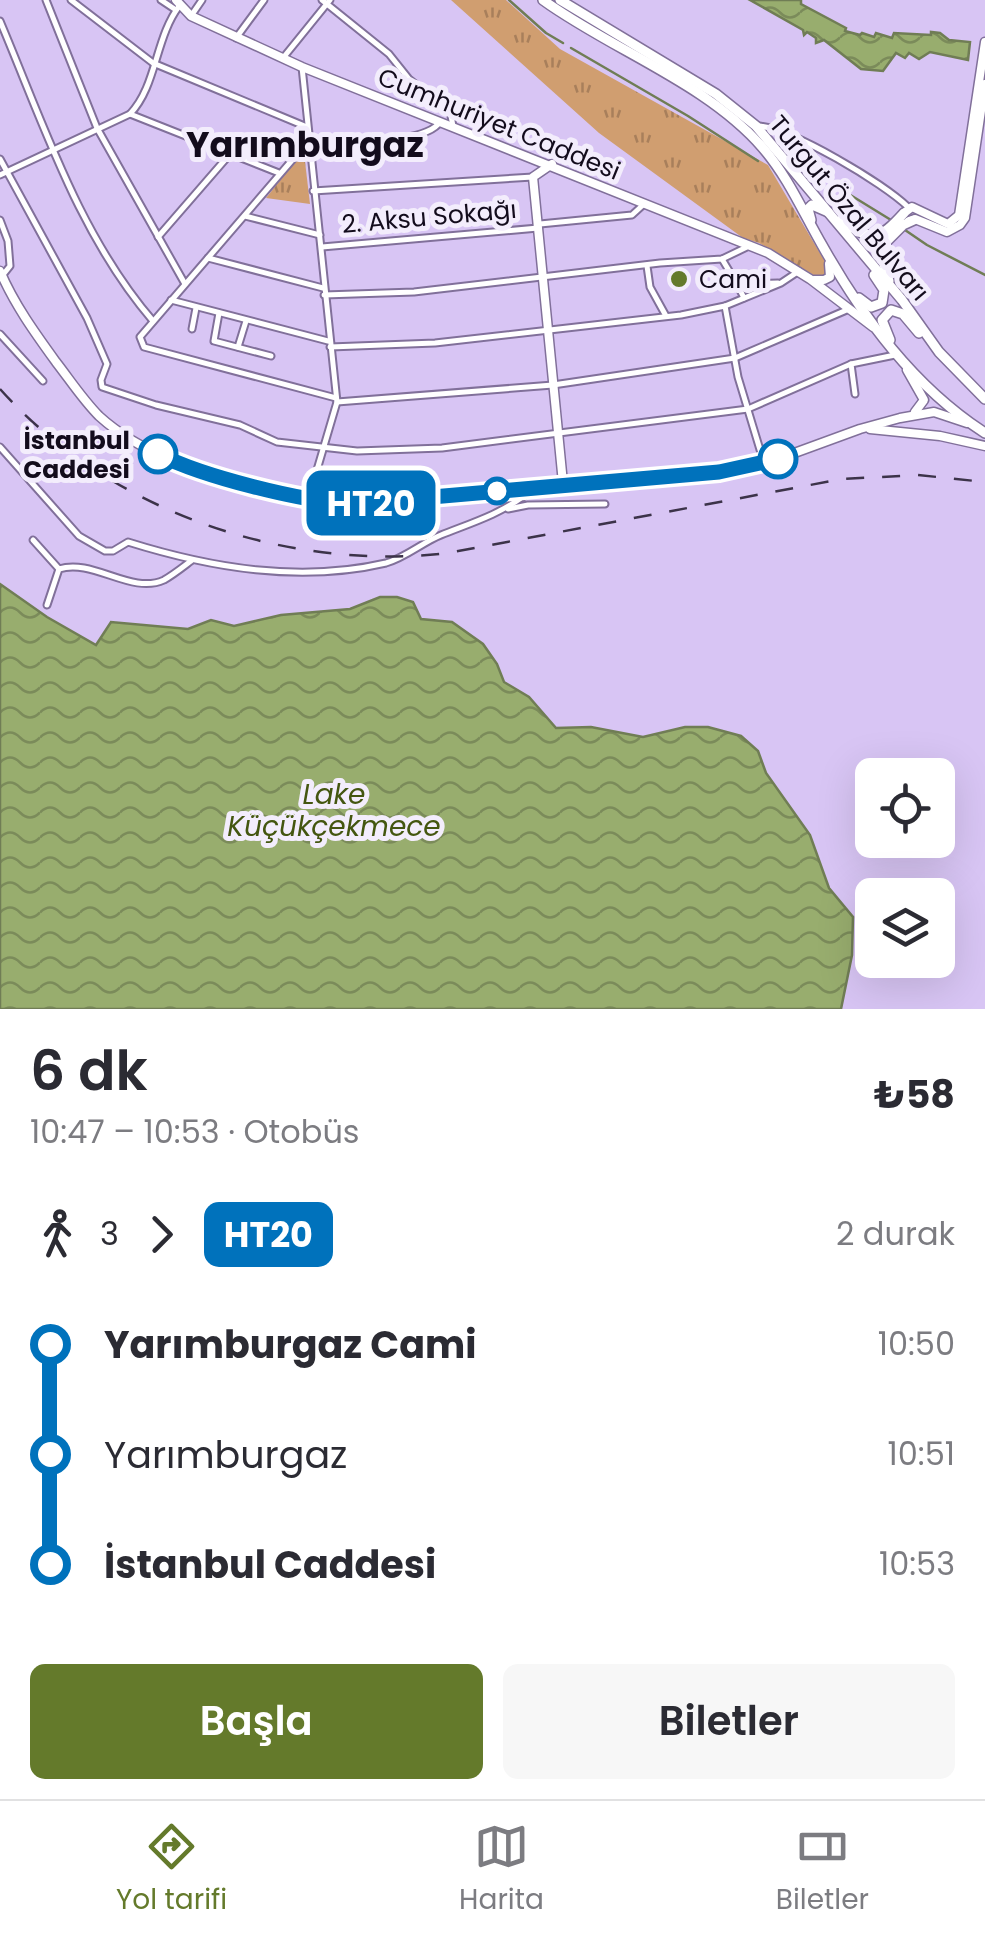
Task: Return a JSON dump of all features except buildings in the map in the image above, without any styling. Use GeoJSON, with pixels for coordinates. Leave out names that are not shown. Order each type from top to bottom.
{"type":"FeatureCollection","features":[{"type":"Feature","properties":{"kind":"main road","name":"Turgut Özal Bulvarı"},"geometry":{"type":"LineString","coordinates":[[543,0],[741,126],[788,181],[825,250],[876,330],[937,396],[985,432]]}},
{"type":"Feature","properties":{"kind":"main road","name":"Turgut Özal Bulvarı"},"geometry":{"type":"LineString","coordinates":[[560,0],[716,94],[756,126],[833,215],[939,352],[985,399]]}},
{"type":"Feature","properties":{"kind":"main road"},"geometry":{"type":"LineString","coordinates":[[825,250],[808,209],[816,206],[859,234],[872,236],[886,232],[911,214]]}},
{"type":"Feature","properties":{"kind":"main road"},"geometry":{"type":"LineString","coordinates":[[892,289],[882,261],[883,244],[911,214]]}},
{"type":"Feature","properties":{"kind":"main road"},"geometry":{"type":"LineString","coordinates":[[836,268],[867,306],[882,303],[884,290],[844,230]]}},
{"type":"Feature","properties":{"kind":"main road"},"geometry":{"type":"LineString","coordinates":[[896,354],[882,320],[887,312],[895,310],[939,352]]}},
{"type":"Feature","properties":{"kind":"street"},"geometry":{"type":"LineString","coordinates":[[46,0],[98,128],[185,284]]}},
{"type":"Feature","properties":{"kind":"street"},"geometry":{"type":"LineString","coordinates":[[72,0],[153,63],[307,127]]}},
{"type":"Feature","properties":{"kind":"street"},"geometry":{"type":"LineString","coordinates":[[3,174],[130,114],[149,84],[153,63],[178,5],[161,0]]}},
{"type":"Feature","properties":{"kind":"street"},"geometry":{"type":"LineString","coordinates":[[192,16],[202,0]]}},
{"type":"Feature","properties":{"kind":"street"},"geometry":{"type":"LineString","coordinates":[[236,38],[264,0]]}},
{"type":"Feature","properties":{"kind":"street"},"geometry":{"type":"LineString","coordinates":[[283,58],[326,2],[389,54],[409,79],[450,111],[454,119],[452,128]]}},
{"type":"Feature","properties":{"kind":"street","name":"Cumhuriyet Caddesi"},"geometry":{"type":"LineString","coordinates":[[178,5],[192,16],[283,58],[750,246],[799,271],[876,330]]}},
{"type":"Feature","properties":{"kind":"street"},"geometry":{"type":"LineString","coordinates":[[0,22],[51,150],[112,270],[152,322]]}},
{"type":"Feature","properties":{"kind":"street"},"geometry":{"type":"LineString","coordinates":[[911,214],[943,223],[960,215],[985,42]]}},
{"type":"Feature","properties":{"kind":"street"},"geometry":{"type":"LineString","coordinates":[[302,66],[336,400],[309,498]]}},
{"type":"Feature","properties":{"kind":"street"},"geometry":{"type":"LineString","coordinates":[[756,126],[778,128],[848,167],[911,214],[946,232],[965,218],[985,84]]}},
{"type":"Feature","properties":{"kind":"street"},"geometry":{"type":"LineString","coordinates":[[130,114],[280,173]]}},
{"type":"Feature","properties":{"kind":"street"},"geometry":{"type":"LineString","coordinates":[[440,122],[433,130],[394,138],[308,142],[152,322],[140,338],[144,347],[336,400],[553,384],[735,358],[849,309]]}},
{"type":"Feature","properties":{"kind":"street"},"geometry":{"type":"LineString","coordinates":[[158,238],[230,154]]}},
{"type":"Feature","properties":{"kind":"street"},"geometry":{"type":"LineString","coordinates":[[0,159],[3,174],[87,318],[106,364],[102,387],[156,405],[240,424],[277,442],[357,451],[442,448],[748,409],[852,364],[896,354],[924,400],[918,411],[900,418]]}},
{"type":"Feature","properties":{"kind":"street"},"geometry":{"type":"LineString","coordinates":[[313,192],[533,177],[552,164]]}},
{"type":"Feature","properties":{"kind":"street"},"geometry":{"type":"LineString","coordinates":[[533,177],[563,484]]}},
{"type":"Feature","properties":{"kind":"street","name":"2. Aksu Sokağı"},"geometry":{"type":"LineString","coordinates":[[322,247],[632,215],[644,204]]}},
{"type":"Feature","properties":{"kind":"street"},"geometry":{"type":"LineString","coordinates":[[246,216],[320,234]]}},
{"type":"Feature","properties":{"kind":"street"},"geometry":{"type":"LineString","coordinates":[[0,220],[8,241],[10,266],[1,273],[25,318],[88,404],[149,450],[194,469],[309,498],[364,503],[719,472],[764,463],[900,418],[934,412],[974,426]]}},
{"type":"Feature","properties":{"kind":"street"},"geometry":{"type":"LineString","coordinates":[[208,258],[324,292],[414,292],[722,259],[750,246]]}},
{"type":"Feature","properties":{"kind":"street"},"geometry":{"type":"LineString","coordinates":[[810,279],[824,280],[830,276],[825,250]]}},
{"type":"Feature","properties":{"kind":"street"},"geometry":{"type":"LineString","coordinates":[[722,259],[744,298]]}},
{"type":"Feature","properties":{"kind":"street"},"geometry":{"type":"LineString","coordinates":[[647,266],[650,286],[666,316]]}},
{"type":"Feature","properties":{"kind":"street"},"geometry":{"type":"LineString","coordinates":[[172,300],[329,345],[436,343],[726,306],[782,283],[799,271]]}},
{"type":"Feature","properties":{"kind":"street"},"geometry":{"type":"LineString","coordinates":[[738,284],[782,283]]}},
{"type":"Feature","properties":{"kind":"street"},"geometry":{"type":"LineString","coordinates":[[726,306],[735,358],[764,463]]}},
{"type":"Feature","properties":{"kind":"street"},"geometry":{"type":"LineString","coordinates":[[192,330],[197,307]]}},
{"type":"Feature","properties":{"kind":"street"},"geometry":{"type":"LineString","coordinates":[[219,313],[214,341],[271,356]]}},
{"type":"Feature","properties":{"kind":"street"},"geometry":{"type":"LineString","coordinates":[[238,347],[246,320]]}},
{"type":"Feature","properties":{"kind":"street"},"geometry":{"type":"LineString","coordinates":[[0,334],[43,380]]}},
{"type":"Feature","properties":{"kind":"street"},"geometry":{"type":"LineString","coordinates":[[852,364],[855,394]]}},
{"type":"Feature","properties":{"kind":"street"},"geometry":{"type":"LineString","coordinates":[[860,429],[908,432],[985,446]]}},
{"type":"Feature","properties":{"kind":"street"},"geometry":{"type":"LineString","coordinates":[[0,447],[78,536],[105,550],[113,551],[128,542],[192,561],[272,572],[390,562],[441,535],[528,505],[605,504]]}},
{"type":"Feature","properties":{"kind":"street"},"geometry":{"type":"LineString","coordinates":[[505,510],[524,496],[524,488]]}},
{"type":"Feature","properties":{"kind":"street"},"geometry":{"type":"LineString","coordinates":[[33,540],[59,569]]}},
{"type":"Feature","properties":{"kind":"street"},"geometry":{"type":"LineString","coordinates":[[46,605],[59,569],[72,564],[148,584],[163,580],[192,561]]}},
{"type":"Feature","properties":{"kind":"green space"},"geometry":{"type":"Polygon","coordinates":[[[451,0],[506,0],[560,49],[768,165],[827,265],[827,277],[817,277],[759,243],[743,238],[599,133],[451,0]]]}},
{"type":"Feature","properties":{"kind":"green space"},"geometry":{"type":"Polygon","coordinates":[[[304,153],[310,204],[266,198],[301,154],[304,153]]]}},
{"type":"Feature","properties":{"kind":"water"},"geometry":{"type":"Polygon","coordinates":[[[750,0],[801,0],[801,4],[846,28],[845,31],[860,35],[874,37],[876,33],[892,38],[894,33],[940,33],[949,40],[970,42],[968,60],[930,52],[919,59],[909,53],[905,58],[896,53],[883,71],[861,69],[824,40],[816,43],[816,38],[807,32],[804,35],[803,30],[750,0]]]}},
{"type":"Feature","properties":{"kind":"water","name":"Lake Küçükçekmece"},"geometry":{"type":"Polygon","coordinates":[[[0,584],[96,645],[111,622],[188,629],[211,620],[234,626],[281,615],[350,609],[380,597],[397,597],[413,602],[421,619],[452,622],[483,644],[504,682],[529,697],[556,728],[591,727],[643,737],[685,727],[708,727],[741,736],[758,751],[766,773],[810,835],[829,888],[853,917],[852,955],[841,1009],[0,1009],[0,584]]]}},
{"type":"Feature","properties":{"kind":"waterway"},"geometry":{"type":"LineString","coordinates":[[509,0],[563,43]]}},
{"type":"Feature","properties":{"kind":"waterway"},"geometry":{"type":"LineString","coordinates":[[571,48],[758,161]]}},
{"type":"Feature","properties":{"kind":"waterway"},"geometry":{"type":"LineString","coordinates":[[800,164],[891,220]]}},
{"type":"Feature","properties":{"kind":"waterway"},"geometry":{"type":"LineString","coordinates":[[905,230],[985,275]]}},
{"type":"Feature","properties":{"kind":"railway"},"geometry":{"type":"LineString","coordinates":[[0,389],[44,432],[94,469],[148,500],[205,524],[265,542],[326,553],[448,553],[842,479],[918,475],[985,482]]}},
{"type":"Feature","properties":{"kind":"bus line","name":"HT20"},"geometry":{"type":"LineString","coordinates":[[158,454],[211,474],[326,502],[351,504],[719,472],[778,459]]}},
{"type":"Feature","properties":{"kind":"place","name":"Cami"},"geometry":{"type":"Point","coordinates":[679,279]}},
{"type":"Feature","properties":{"kind":"place","name":"İstanbul Caddesi"},"geometry":{"type":"Point","coordinates":[158,454]}},
{"type":"Feature","properties":{"kind":"district","name":"Yarımburgaz"},"geometry":{"type":"Point","coordinates":[305,144]}}]}
